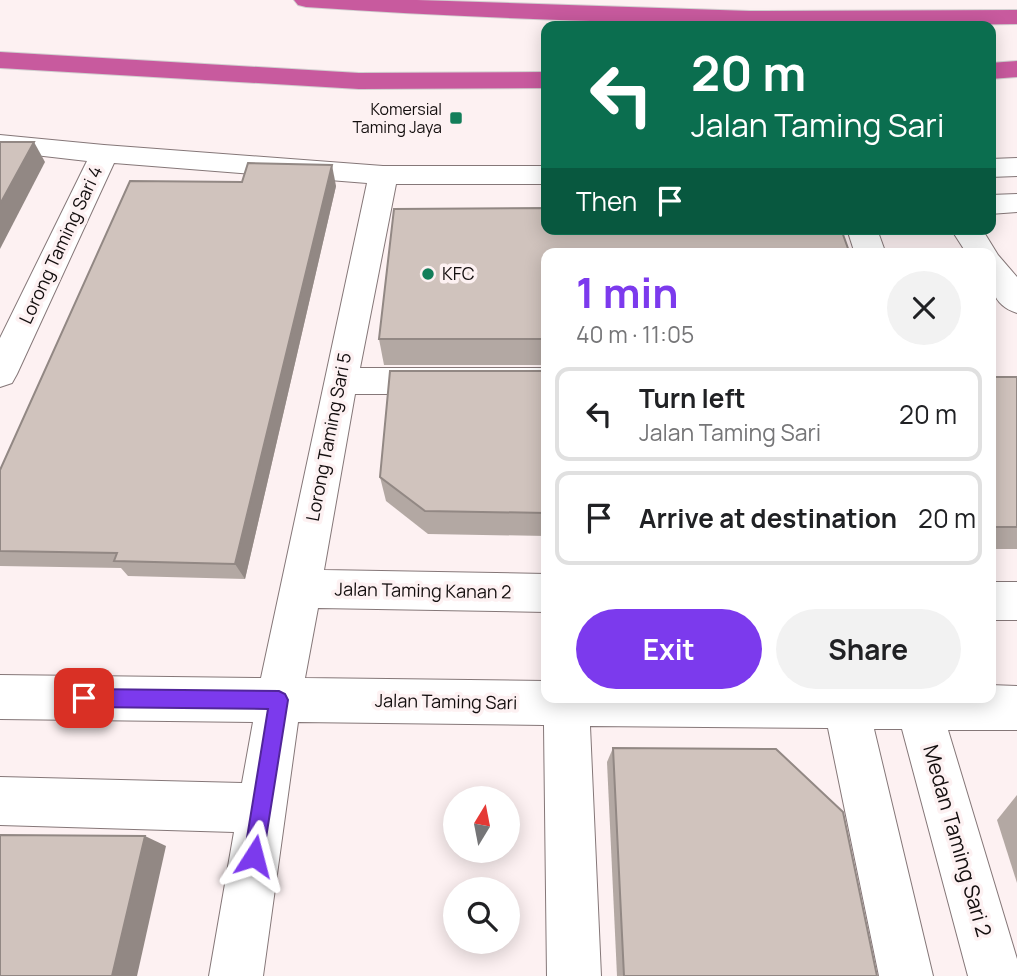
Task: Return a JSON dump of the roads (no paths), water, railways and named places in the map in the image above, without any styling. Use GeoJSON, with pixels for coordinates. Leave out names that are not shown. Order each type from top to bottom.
{"type":"FeatureCollection","features":[{"type":"Feature","properties":{"kind":"highway"},"geometry":{"type":"LineString","coordinates":[[306,0],[435,9],[682,18],[1017,17]]}},
{"type":"Feature","properties":{"kind":"highway"},"geometry":{"type":"LineString","coordinates":[[0,60],[359,80],[541,80]]}},
{"type":"Feature","properties":{"kind":"street"},"geometry":{"type":"LineString","coordinates":[[0,143],[104,154],[383,175],[541,175]]}},
{"type":"Feature","properties":{"kind":"street","name":"Lorong Taming Sari 4"},"geometry":{"type":"LineString","coordinates":[[0,374],[104,154]]}},
{"type":"Feature","properties":{"kind":"street"},"geometry":{"type":"LineString","coordinates":[[996,168],[1017,167]]}},
{"type":"Feature","properties":{"kind":"street","name":"Lorong Taming Sari 5"},"geometry":{"type":"LineString","coordinates":[[236,976],[279,700],[340,380],[383,175]]}},
{"type":"Feature","properties":{"kind":"street"},"geometry":{"type":"LineString","coordinates":[[996,205],[1017,203]]}},
{"type":"Feature","properties":{"kind":"street"},"geometry":{"type":"LineString","coordinates":[[996,272],[1017,301]]}},
{"type":"Feature","properties":{"kind":"street"},"geometry":{"type":"LineString","coordinates":[[340,380],[541,381]]}},
{"type":"Feature","properties":{"kind":"street","name":"Jalan Taming Kanan 2"},"geometry":{"type":"LineString","coordinates":[[300,589],[541,593]]}},
{"type":"Feature","properties":{"kind":"street"},"geometry":{"type":"LineString","coordinates":[[996,601],[1017,601]]}},
{"type":"Feature","properties":{"kind":"street","name":"Jalan Taming Sari"},"geometry":{"type":"LineString","coordinates":[[0,698],[541,703]]}},
{"type":"Feature","properties":{"kind":"street"},"geometry":{"type":"LineString","coordinates":[[566,703],[574,976]]}},
{"type":"Feature","properties":{"kind":"street","name":"Jalan Taming Sari"},"geometry":{"type":"LineString","coordinates":[[566,703],[1017,708]]}},
{"type":"Feature","properties":{"kind":"street"},"geometry":{"type":"LineString","coordinates":[[846,707],[906,976]]}},
{"type":"Feature","properties":{"kind":"street","name":"Medan Taming Sari 2"},"geometry":{"type":"LineString","coordinates":[[919,707],[995,976]]}},
{"type":"Feature","properties":{"kind":"street"},"geometry":{"type":"LineString","coordinates":[[0,801],[262,808]]}},
{"type":"Feature","properties":{"kind":"place","name":"Komersial Taming Jaya"},"geometry":{"type":"Point","coordinates":[456,118]}},
{"type":"Feature","properties":{"kind":"place","name":"KFC"},"geometry":{"type":"Point","coordinates":[428,274]}}]}
